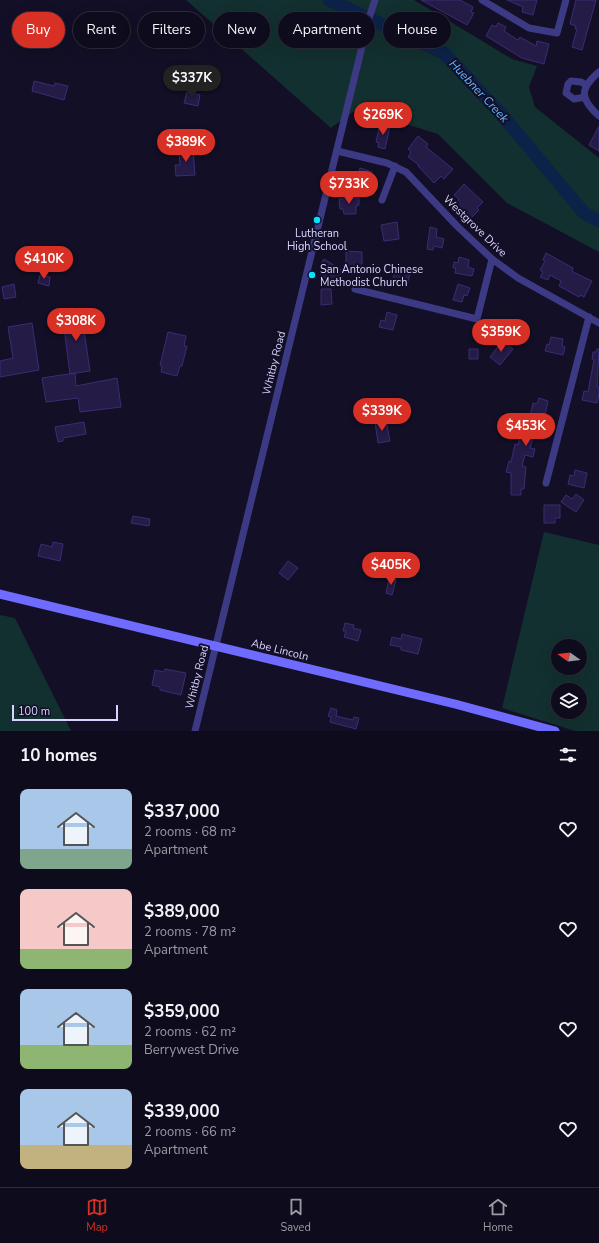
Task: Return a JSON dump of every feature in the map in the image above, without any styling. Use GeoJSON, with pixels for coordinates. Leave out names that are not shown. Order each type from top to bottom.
{"type":"FeatureCollection","features":[{"type":"Feature","properties":{"kind":"street","name":"Whitby Road"},"geometry":{"type":"LineString","coordinates":[[195,731],[362,45],[375,0]]}},
{"type":"Feature","properties":{"kind":"street"},"geometry":{"type":"LineString","coordinates":[[482,0],[529,28],[557,33],[566,0]]}},
{"type":"Feature","properties":{"kind":"street"},"geometry":{"type":"LineString","coordinates":[[599,72],[586,86],[585,96],[587,103],[599,116]]}},
{"type":"Feature","properties":{"kind":"street"},"geometry":{"type":"LineString","coordinates":[[585,96],[574,99],[566,93],[566,88],[571,81],[576,80],[586,86]]}},
{"type":"Feature","properties":{"kind":"street","name":"Westgrove Drive"},"geometry":{"type":"LineString","coordinates":[[337,151],[395,166],[406,172],[457,226],[492,259],[518,278],[599,323]]}},
{"type":"Feature","properties":{"kind":"street"},"geometry":{"type":"LineString","coordinates":[[382,200],[395,166]]}},
{"type":"Feature","properties":{"kind":"street"},"geometry":{"type":"LineString","coordinates":[[355,289],[477,319],[492,259]]}},
{"type":"Feature","properties":{"kind":"street"},"geometry":{"type":"LineString","coordinates":[[546,483],[589,317]]}},
{"type":"Feature","properties":{"kind":"street","name":"Abe Lincoln"},"geometry":{"type":"LineString","coordinates":[[0,594],[495,714],[555,731]]}},
{"type":"Feature","properties":{"kind":"green space"},"geometry":{"type":"Polygon","coordinates":[[[186,0],[414,0],[434,12],[383,12],[383,48],[451,48],[451,22],[512,59],[537,66],[529,87],[535,107],[599,158],[599,252],[507,203],[438,134],[357,109],[331,128],[240,48],[270,48],[270,12],[213,12],[213,24],[205,17],[205,12],[200,12],[186,0]]]}},
{"type":"Feature","properties":{"kind":"green space"},"geometry":{"type":"Polygon","coordinates":[[[544,532],[599,545],[599,731],[575,731],[502,708],[544,532]]]}},
{"type":"Feature","properties":{"kind":"green space"},"geometry":{"type":"Polygon","coordinates":[[[0,615],[15,618],[71,731],[0,731],[0,615]]]}},
{"type":"Feature","properties":{"kind":"building"},"geometry":{"type":"Polygon","coordinates":[[[421,0],[460,0],[473,7],[471,12],[474,13],[467,25],[451,16],[451,12],[443,12],[421,0]]]}},
{"type":"Feature","properties":{"kind":"building"},"geometry":{"type":"Polygon","coordinates":[[[507,0],[537,0],[533,15],[522,12],[523,7],[507,0]]]}},
{"type":"Feature","properties":{"kind":"building"},"geometry":{"type":"Polygon","coordinates":[[[576,0],[596,0],[582,50],[572,47],[577,29],[575,29],[576,26],[570,24],[576,0]]]}},
{"type":"Feature","properties":{"kind":"building"},"geometry":{"type":"Polygon","coordinates":[[[498,23],[506,27],[504,31],[518,40],[520,37],[536,46],[537,41],[549,44],[544,64],[522,58],[486,36],[492,25],[496,27],[498,23]]]}},
{"type":"Feature","properties":{"kind":"building"},"geometry":{"type":"Polygon","coordinates":[[[34,81],[54,86],[55,83],[68,86],[64,100],[32,91],[34,81]]]}},
{"type":"Feature","properties":{"kind":"building"},"geometry":{"type":"Polygon","coordinates":[[[187,92],[200,95],[198,106],[184,103],[187,92]]]}},
{"type":"Feature","properties":{"kind":"building"},"geometry":{"type":"Polygon","coordinates":[[[380,124],[390,126],[385,149],[378,147],[379,143],[376,142],[380,124]]]}},
{"type":"Feature","properties":{"kind":"building"},"geometry":{"type":"Polygon","coordinates":[[[599,126],[599,151],[589,145],[599,126]]]}},
{"type":"Feature","properties":{"kind":"building"},"geometry":{"type":"Polygon","coordinates":[[[418,136],[428,144],[426,147],[453,169],[444,179],[441,176],[434,183],[418,166],[419,165],[408,157],[411,152],[408,149],[418,136]]]}},
{"type":"Feature","properties":{"kind":"building"},"geometry":{"type":"Polygon","coordinates":[[[193,149],[195,175],[176,176],[175,165],[180,165],[179,150],[193,149]]]}},
{"type":"Feature","properties":{"kind":"building"},"geometry":{"type":"Polygon","coordinates":[[[360,168],[372,172],[370,181],[367,180],[366,186],[356,183],[360,168]]]}},
{"type":"Feature","properties":{"kind":"building"},"geometry":{"type":"Polygon","coordinates":[[[464,184],[483,202],[477,208],[479,210],[469,220],[454,205],[459,199],[454,195],[464,184]]]}},
{"type":"Feature","properties":{"kind":"building"},"geometry":{"type":"Polygon","coordinates":[[[359,198],[359,205],[356,206],[356,214],[344,214],[343,209],[340,209],[339,199],[359,198]]]}},
{"type":"Feature","properties":{"kind":"building"},"geometry":{"type":"Polygon","coordinates":[[[397,222],[399,239],[384,241],[381,225],[397,222]]]}},
{"type":"Feature","properties":{"kind":"building"},"geometry":{"type":"Polygon","coordinates":[[[430,227],[437,229],[436,237],[444,239],[442,248],[434,246],[433,250],[427,249],[430,227]]]}},
{"type":"Feature","properties":{"kind":"building"},"geometry":{"type":"Polygon","coordinates":[[[346,251],[362,252],[362,264],[357,264],[357,269],[346,269],[346,251]]]}},
{"type":"Feature","properties":{"kind":"building"},"geometry":{"type":"Polygon","coordinates":[[[546,253],[573,268],[572,271],[575,273],[592,281],[584,297],[580,295],[579,297],[559,286],[561,281],[550,275],[548,280],[540,277],[543,272],[540,270],[545,261],[543,260],[546,253]]]}},
{"type":"Feature","properties":{"kind":"building"},"geometry":{"type":"Polygon","coordinates":[[[459,257],[469,260],[468,267],[474,269],[472,276],[455,273],[456,268],[453,268],[454,262],[458,263],[459,257]]]}},
{"type":"Feature","properties":{"kind":"building"},"geometry":{"type":"Polygon","coordinates":[[[324,259],[343,271],[335,284],[321,275],[325,268],[320,265],[324,259]]]}},
{"type":"Feature","properties":{"kind":"building"},"geometry":{"type":"Polygon","coordinates":[[[397,265],[411,269],[408,282],[399,279],[398,283],[392,282],[397,265]]]}},
{"type":"Feature","properties":{"kind":"building"},"geometry":{"type":"Polygon","coordinates":[[[40,275],[50,277],[49,286],[38,283],[40,275]]]}},
{"type":"Feature","properties":{"kind":"building"},"geometry":{"type":"Polygon","coordinates":[[[14,284],[16,297],[4,299],[2,287],[14,284]]]}},
{"type":"Feature","properties":{"kind":"building"},"geometry":{"type":"Polygon","coordinates":[[[458,284],[470,288],[467,296],[464,295],[462,302],[453,300],[458,284]]]}},
{"type":"Feature","properties":{"kind":"building"},"geometry":{"type":"Polygon","coordinates":[[[321,289],[331,289],[332,304],[321,305],[321,289]]]}},
{"type":"Feature","properties":{"kind":"building"},"geometry":{"type":"Polygon","coordinates":[[[81,310],[90,371],[70,374],[62,313],[81,310]]]}},
{"type":"Feature","properties":{"kind":"building"},"geometry":{"type":"Polygon","coordinates":[[[387,312],[397,315],[393,330],[379,327],[381,320],[385,321],[387,312]]]}},
{"type":"Feature","properties":{"kind":"building"},"geometry":{"type":"Polygon","coordinates":[[[32,323],[39,370],[0,377],[0,361],[13,358],[8,327],[32,323]]]}},
{"type":"Feature","properties":{"kind":"building"},"geometry":{"type":"Polygon","coordinates":[[[168,332],[186,336],[184,346],[187,346],[182,366],[180,366],[177,376],[161,372],[162,366],[160,365],[168,332]]]}},
{"type":"Feature","properties":{"kind":"building"},"geometry":{"type":"Polygon","coordinates":[[[551,337],[563,339],[562,346],[565,347],[563,355],[545,351],[547,344],[549,345],[551,337]]]}},
{"type":"Feature","properties":{"kind":"building"},"geometry":{"type":"Polygon","coordinates":[[[502,341],[513,349],[500,365],[490,357],[502,341]]]}},
{"type":"Feature","properties":{"kind":"building"},"geometry":{"type":"Polygon","coordinates":[[[469,349],[478,349],[478,359],[469,359],[469,349]]]}},
{"type":"Feature","properties":{"kind":"building"},"geometry":{"type":"Polygon","coordinates":[[[597,349],[599,349],[597,387],[599,387],[599,394],[597,403],[582,400],[584,391],[588,392],[594,360],[592,359],[593,352],[596,352],[597,349]]]}},
{"type":"Feature","properties":{"kind":"building"},"geometry":{"type":"Polygon","coordinates":[[[75,373],[76,386],[117,378],[121,407],[80,412],[78,398],[46,402],[42,378],[75,373]]]}},
{"type":"Feature","properties":{"kind":"building"},"geometry":{"type":"Polygon","coordinates":[[[539,398],[548,401],[541,435],[534,434],[530,448],[535,449],[533,457],[525,455],[522,466],[526,467],[524,489],[521,489],[521,495],[511,495],[511,473],[506,472],[509,461],[511,462],[515,444],[518,445],[520,438],[525,439],[533,403],[537,404],[539,398]]]}},
{"type":"Feature","properties":{"kind":"building"},"geometry":{"type":"Polygon","coordinates":[[[386,420],[390,441],[378,443],[375,422],[386,420]]]}},
{"type":"Feature","properties":{"kind":"building"},"geometry":{"type":"Polygon","coordinates":[[[84,422],[86,434],[63,438],[63,441],[58,442],[55,427],[84,422]]]}},
{"type":"Feature","properties":{"kind":"building"},"geometry":{"type":"Polygon","coordinates":[[[575,470],[587,473],[584,488],[568,484],[570,475],[574,476],[575,470]]]}},
{"type":"Feature","properties":{"kind":"building"},"geometry":{"type":"Polygon","coordinates":[[[576,494],[584,500],[576,512],[561,502],[566,495],[572,499],[576,494]]]}},
{"type":"Feature","properties":{"kind":"building"},"geometry":{"type":"Polygon","coordinates":[[[544,505],[560,505],[560,518],[555,518],[555,523],[544,523],[544,505]]]}},
{"type":"Feature","properties":{"kind":"building"},"geometry":{"type":"Polygon","coordinates":[[[133,516],[150,519],[149,526],[131,523],[133,516]]]}},
{"type":"Feature","properties":{"kind":"building"},"geometry":{"type":"Polygon","coordinates":[[[53,542],[63,544],[60,561],[38,556],[41,544],[52,547],[53,542]]]}},
{"type":"Feature","properties":{"kind":"building"},"geometry":{"type":"Polygon","coordinates":[[[288,561],[298,568],[288,580],[279,573],[288,561]]]}},
{"type":"Feature","properties":{"kind":"building"},"geometry":{"type":"Polygon","coordinates":[[[389,578],[396,580],[392,595],[386,593],[389,578]]]}},
{"type":"Feature","properties":{"kind":"building"},"geometry":{"type":"Polygon","coordinates":[[[345,623],[354,625],[353,628],[361,630],[358,641],[344,637],[346,631],[343,631],[345,623]]]}},
{"type":"Feature","properties":{"kind":"building"},"geometry":{"type":"Polygon","coordinates":[[[402,634],[422,639],[418,654],[401,650],[401,647],[390,645],[392,637],[401,639],[402,634]]]}},
{"type":"Feature","properties":{"kind":"building"},"geometry":{"type":"Polygon","coordinates":[[[165,669],[186,673],[181,695],[160,690],[160,687],[152,685],[155,670],[164,672],[165,669]]]}},
{"type":"Feature","properties":{"kind":"building"},"geometry":{"type":"Polygon","coordinates":[[[331,708],[337,710],[336,716],[353,720],[354,717],[359,718],[356,729],[330,722],[331,717],[328,716],[331,708]]]}},
{"type":"Feature","properties":{"kind":"waterway","name":"Huebner Creek"},"geometry":{"type":"LineString","coordinates":[[329,0],[444,53],[502,115],[584,213],[599,221]]}},
{"type":"Feature","properties":{"kind":"place","name":"Lutheran High School"},"geometry":{"type":"Point","coordinates":[317,220]}},
{"type":"Feature","properties":{"kind":"place","name":"San Antonio Chinese Methodist Church"},"geometry":{"type":"Point","coordinates":[312,275]}}]}
